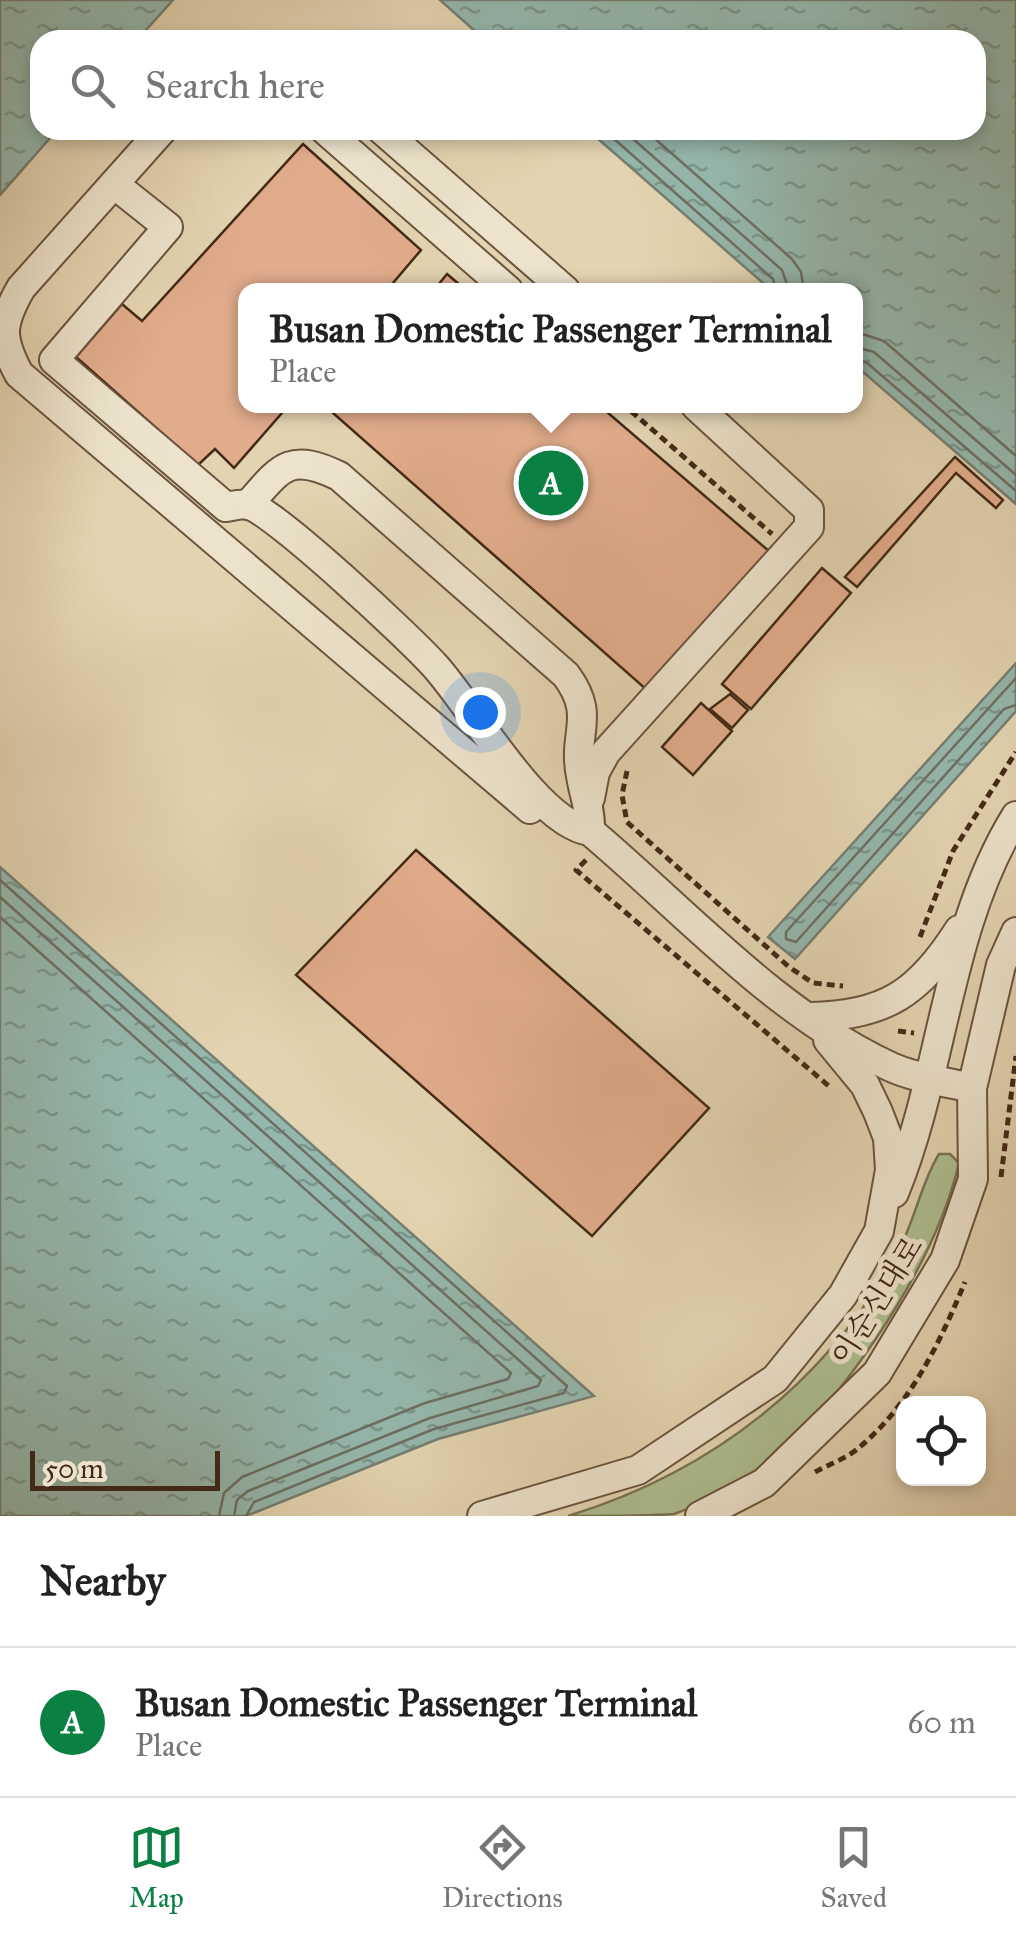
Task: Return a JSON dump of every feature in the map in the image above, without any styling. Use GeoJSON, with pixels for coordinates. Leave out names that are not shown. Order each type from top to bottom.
{"type":"FeatureCollection","features":[{"type":"Feature","properties":{"kind":"street"},"geometry":{"type":"LineString","coordinates":[[153,140],[21,288],[4,316],[2,347],[19,374],[545,821],[590,834]]}},
{"type":"Feature","properties":{"kind":"street"},"geometry":{"type":"LineString","coordinates":[[336,140],[500,283]]}},
{"type":"Feature","properties":{"kind":"street"},"geometry":{"type":"LineString","coordinates":[[393,140],[557,283]]}},
{"type":"Feature","properties":{"kind":"street"},"geometry":{"type":"LineString","coordinates":[[114,184],[168,227],[54,360],[226,506],[248,505],[282,526],[436,667],[517,774],[745,967],[810,1018],[894,1069],[972,1088]]}},
{"type":"Feature","properties":{"kind":"street"},"geometry":{"type":"LineString","coordinates":[[589,799],[595,772],[606,752],[808,527],[809,510],[704,413]]}},
{"type":"Feature","properties":{"kind":"street"},"geometry":{"type":"LineString","coordinates":[[248,505],[281,467],[310,462],[339,476],[566,675],[582,698],[579,762],[589,799],[590,834]]}},
{"type":"Feature","properties":{"kind":"street","name":"이순신대로"},"geometry":{"type":"LineString","coordinates":[[879,1231],[909,1158],[989,860],[1016,816]]}},
{"type":"Feature","properties":{"kind":"street"},"geometry":{"type":"LineString","coordinates":[[810,1018],[842,1017],[890,1004],[936,965],[976,904]]}},
{"type":"Feature","properties":{"kind":"street","name":"이순신대로"},"geometry":{"type":"LineString","coordinates":[[700,1516],[764,1483],[877,1373],[945,1260],[973,1179],[972,1088],[1002,965],[1016,932]]}},
{"type":"Feature","properties":{"kind":"street"},"geometry":{"type":"LineString","coordinates":[[482,1516],[638,1470],[776,1378],[842,1295],[879,1231],[890,1170],[888,1138],[865,1085],[810,1018]]}},
{"type":"Feature","properties":{"kind":"path"},"geometry":{"type":"LineString","coordinates":[[633,413],[782,542]]}},
{"type":"Feature","properties":{"kind":"path"},"geometry":{"type":"LineString","coordinates":[[919,940],[953,851],[1016,752]]}},
{"type":"Feature","properties":{"kind":"path"},"geometry":{"type":"LineString","coordinates":[[637,759],[626,772],[622,795],[627,822],[789,967],[813,983],[860,988]]}},
{"type":"Feature","properties":{"kind":"path"},"geometry":{"type":"LineString","coordinates":[[627,822],[590,834],[576,870],[841,1096]]}},
{"type":"Feature","properties":{"kind":"green space"},"geometry":{"type":"Polygon","coordinates":[[[939,1154],[950,1154],[959,1163],[949,1199],[917,1271],[875,1340],[803,1432],[743,1479],[674,1514],[568,1516],[671,1474],[718,1447],[803,1378],[840,1338],[872,1294],[901,1245],[939,1154]]]}},
{"type":"Feature","properties":{"kind":"water"},"geometry":{"type":"Polygon","coordinates":[[[0,0],[173,0],[146,30],[30,30],[30,140],[48,140],[0,195],[0,0]]]}},
{"type":"Feature","properties":{"kind":"water"},"geometry":{"type":"Polygon","coordinates":[[[440,0],[1016,0],[1016,504],[863,372],[863,283],[763,283],[599,140],[986,140],[986,30],[474,30],[440,0]]]}},
{"type":"Feature","properties":{"kind":"water"},"geometry":{"type":"Polygon","coordinates":[[[1016,663],[1016,711],[795,959],[768,937],[1016,663]]]}},
{"type":"Feature","properties":{"kind":"water"},"geometry":{"type":"Polygon","coordinates":[[[0,867],[594,1396],[438,1439],[246,1516],[0,1516],[0,867]]]}},
{"type":"Feature","properties":{"kind":"building"},"geometry":{"type":"Polygon","coordinates":[[[303,144],[421,250],[393,283],[238,283],[238,413],[282,413],[234,468],[215,449],[198,465],[76,357],[122,304],[142,321],[303,144]]]}},
{"type":"Feature","properties":{"kind":"building"},"geometry":{"type":"Polygon","coordinates":[[[447,274],[458,283],[440,283],[447,274]]]}},
{"type":"Feature","properties":{"kind":"building"},"geometry":{"type":"Polygon","coordinates":[[[333,413],[608,413],[770,552],[648,691],[333,413]]]}},
{"type":"Feature","properties":{"kind":"building"},"geometry":{"type":"Polygon","coordinates":[[[955,457],[1003,500],[996,508],[956,473],[857,587],[845,577],[955,457]]]}},
{"type":"Feature","properties":{"kind":"building"},"geometry":{"type":"Polygon","coordinates":[[[822,568],[851,593],[751,709],[722,684],[822,568]]]}},
{"type":"Feature","properties":{"kind":"building"},"geometry":{"type":"Polygon","coordinates":[[[730,694],[748,710],[732,728],[710,709],[730,694]]]}},
{"type":"Feature","properties":{"kind":"building"},"geometry":{"type":"Polygon","coordinates":[[[701,703],[732,731],[693,775],[662,747],[701,703]]]}},
{"type":"Feature","properties":{"kind":"building"},"geometry":{"type":"Polygon","coordinates":[[[416,850],[709,1108],[592,1236],[296,975],[416,850]]]}},
{"type":"Feature","properties":{"kind":"place","name":"Busan Domestic Passenger Terminal"},"geometry":{"type":"Point","coordinates":[551,483]}}]}
